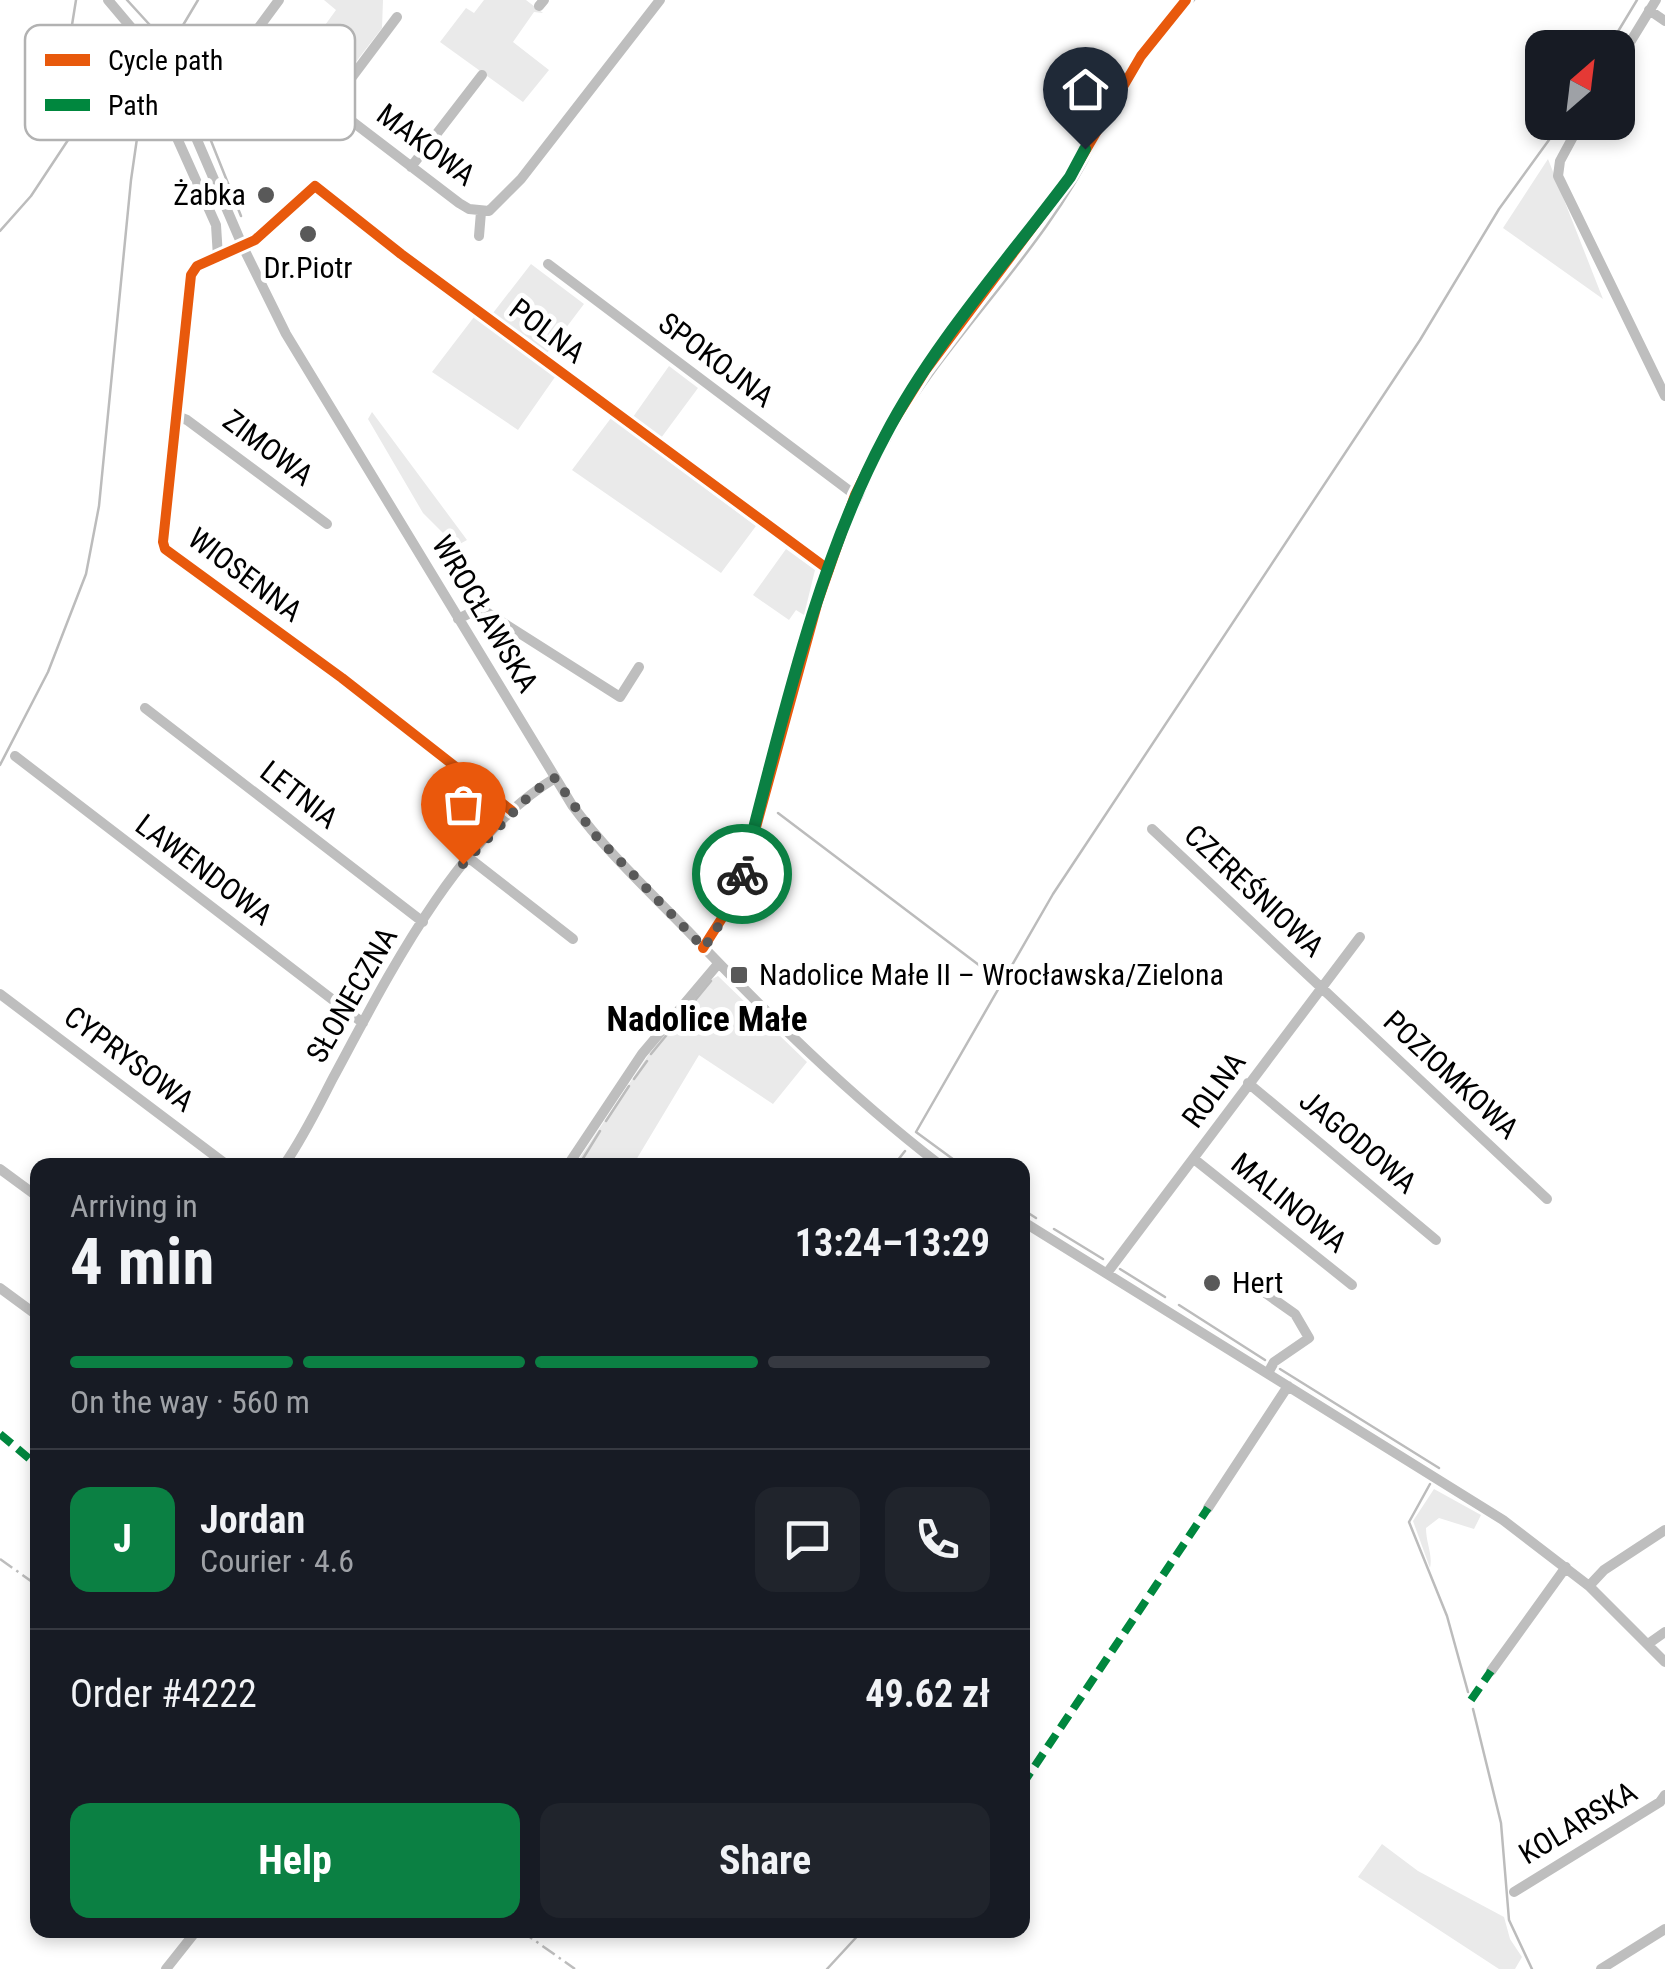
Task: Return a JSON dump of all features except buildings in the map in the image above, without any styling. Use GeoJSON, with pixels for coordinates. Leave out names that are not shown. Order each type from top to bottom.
{"type":"FeatureCollection","features":[{"type":"Feature","properties":{"kind":"street","name":"WROCŁAWSKA"},"geometry":{"type":"LineString","coordinates":[[108,0],[129,25]]}},
{"type":"Feature","properties":{"kind":"street"},"geometry":{"type":"LineString","coordinates":[[261,25],[279,0]]}},
{"type":"Feature","properties":{"kind":"street","name":"MAKOWA"},"geometry":{"type":"LineString","coordinates":[[355,124],[459,203],[481,212],[498,206],[660,0]]}},
{"type":"Feature","properties":{"kind":"street"},"geometry":{"type":"LineString","coordinates":[[704,948],[738,893],[829,570],[855,495],[900,409],[1070,177],[1116,92],[1186,0]]}},
{"type":"Feature","properties":{"kind":"street"},"geometry":{"type":"LineString","coordinates":[[1635,34],[1653,5],[1665,20]]}},
{"type":"Feature","properties":{"kind":"street"},"geometry":{"type":"LineString","coordinates":[[355,73],[397,16]]}},
{"type":"Feature","properties":{"kind":"street"},"geometry":{"type":"LineString","coordinates":[[411,167],[482,75]]}},
{"type":"Feature","properties":{"kind":"street"},"geometry":{"type":"LineString","coordinates":[[177,140],[216,225],[218,257]]}},
{"type":"Feature","properties":{"kind":"street","name":"WROCŁAWSKA"},"geometry":{"type":"LineString","coordinates":[[197,140],[242,246],[309,374],[555,778],[594,834],[809,1055],[932,1158]]}},
{"type":"Feature","properties":{"kind":"street"},"geometry":{"type":"LineString","coordinates":[[1571,140],[1560,160],[1558,176],[1665,396]]}},
{"type":"Feature","properties":{"kind":"street","name":"POLNA"},"geometry":{"type":"LineString","coordinates":[[242,246],[255,240],[315,186],[829,570]]}},
{"type":"Feature","properties":{"kind":"street","name":"MAKOWA"},"geometry":{"type":"LineString","coordinates":[[479,236],[481,212]]}},
{"type":"Feature","properties":{"kind":"street","name":"WIOSENNA"},"geometry":{"type":"LineString","coordinates":[[242,246],[197,266],[190,276],[163,542],[166,549],[342,678],[512,811]]}},
{"type":"Feature","properties":{"kind":"street","name":"SPOKOJNA"},"geometry":{"type":"LineString","coordinates":[[548,264],[855,495]]}},
{"type":"Feature","properties":{"kind":"street","name":"ZIMOWA"},"geometry":{"type":"LineString","coordinates":[[177,416],[328,524]]}},
{"type":"Feature","properties":{"kind":"street"},"geometry":{"type":"LineString","coordinates":[[458,619],[480,608],[620,698],[639,668]]}},
{"type":"Feature","properties":{"kind":"street","name":"LETNIA"},"geometry":{"type":"LineString","coordinates":[[145,708],[424,922]]}},
{"type":"Feature","properties":{"kind":"street","name":"LAWENDOWA"},"geometry":{"type":"LineString","coordinates":[[15,756],[364,1023]]}},
{"type":"Feature","properties":{"kind":"street"},"geometry":{"type":"LineString","coordinates":[[512,811],[555,778]]}},
{"type":"Feature","properties":{"kind":"street","name":"SŁONECZNA"},"geometry":{"type":"LineString","coordinates":[[288,1158],[424,922],[468,858],[512,811]]}},
{"type":"Feature","properties":{"kind":"street","name":"CZEREŚNIOWA"},"geometry":{"type":"LineString","coordinates":[[1152,829],[1321,988]]}},
{"type":"Feature","properties":{"kind":"street"},"geometry":{"type":"LineString","coordinates":[[468,858],[574,939]]}},
{"type":"Feature","properties":{"kind":"street","name":"ROLNA"},"geometry":{"type":"LineString","coordinates":[[1111,1275],[1248,1083],[1360,937]]}},
{"type":"Feature","properties":{"kind":"street"},"geometry":{"type":"LineString","coordinates":[[573,1158],[642,1054],[718,964]]}},
{"type":"Feature","properties":{"kind":"street","name":"POZIOMKOWA"},"geometry":{"type":"LineString","coordinates":[[1321,988],[1547,1199]]}},
{"type":"Feature","properties":{"kind":"street","name":"CYPRYSOWA"},"geometry":{"type":"LineString","coordinates":[[0,994],[218,1158]]}},
{"type":"Feature","properties":{"kind":"street","name":"JAGODOWA"},"geometry":{"type":"LineString","coordinates":[[1248,1083],[1436,1240]]}},
{"type":"Feature","properties":{"kind":"street","name":"MALINOWA"},"geometry":{"type":"LineString","coordinates":[[1194,1159],[1352,1285]]}},
{"type":"Feature","properties":{"kind":"street"},"geometry":{"type":"LineString","coordinates":[[0,1169],[30,1191]]}},
{"type":"Feature","properties":{"kind":"street"},"geometry":{"type":"LineString","coordinates":[[1030,1226],[1524,1535],[1589,1586],[1665,1662]]}},
{"type":"Feature","properties":{"kind":"street"},"geometry":{"type":"LineString","coordinates":[[1247,1280],[1295,1314],[1309,1338],[1274,1362],[1268,1373]]}},
{"type":"Feature","properties":{"kind":"street"},"geometry":{"type":"LineString","coordinates":[[0,1288],[30,1310]]}},
{"type":"Feature","properties":{"kind":"street"},"geometry":{"type":"LineString","coordinates":[[1208,1508],[1288,1386]]}},
{"type":"Feature","properties":{"kind":"street"},"geometry":{"type":"LineString","coordinates":[[1589,1586],[1604,1570],[1665,1530]]}},
{"type":"Feature","properties":{"kind":"street"},"geometry":{"type":"LineString","coordinates":[[1492,1672],[1566,1566]]}},
{"type":"Feature","properties":{"kind":"street"},"geometry":{"type":"LineString","coordinates":[[1648,1644],[1665,1632]]}},
{"type":"Feature","properties":{"kind":"street","name":"KOLARSKA"},"geometry":{"type":"LineString","coordinates":[[1514,1892],[1660,1802],[1665,1795]]}},
{"type":"Feature","properties":{"kind":"street"},"geometry":{"type":"LineString","coordinates":[[1601,1969],[1665,1930]]}},
{"type":"Feature","properties":{"kind":"street"},"geometry":{"type":"LineString","coordinates":[[166,1969],[191,1938]]}},
{"type":"Feature","properties":{"kind":"shaded area"},"geometry":{"type":"Polygon","coordinates":[[[324,0],[383,0],[382,28],[355,63],[355,25],[325,25],[336,10],[324,0]]]}},
{"type":"Feature","properties":{"kind":"shaded area"},"geometry":{"type":"Polygon","coordinates":[[[484,0],[526,0],[543,13],[534,12],[513,42],[549,70],[523,102],[440,42],[466,8],[474,13],[484,0]]]}},
{"type":"Feature","properties":{"kind":"shaded area"},"geometry":{"type":"Polygon","coordinates":[[[1548,159],[1603,299],[1503,228],[1548,159]]]}},
{"type":"Feature","properties":{"kind":"shaded area"},"geometry":{"type":"Polygon","coordinates":[[[531,264],[584,304],[547,353],[493,313],[531,264]]]}},
{"type":"Feature","properties":{"kind":"shaded area"},"geometry":{"type":"Polygon","coordinates":[[[474,317],[555,377],[518,430],[432,372],[474,317]]]}},
{"type":"Feature","properties":{"kind":"shaded area"},"geometry":{"type":"Polygon","coordinates":[[[669,366],[698,388],[661,438],[633,417],[669,366]]]}},
{"type":"Feature","properties":{"kind":"shaded area"},"geometry":{"type":"Polygon","coordinates":[[[372,412],[467,540],[456,546],[423,513],[368,419],[372,412]]]}},
{"type":"Feature","properties":{"kind":"shaded area"},"geometry":{"type":"Polygon","coordinates":[[[611,418],[756,526],[721,573],[572,470],[611,418]]]}},
{"type":"Feature","properties":{"kind":"shaded area"},"geometry":{"type":"Polygon","coordinates":[[[786,549],[815,570],[804,615],[796,610],[789,620],[753,595],[786,549]]]}},
{"type":"Feature","properties":{"kind":"shaded area"},"geometry":{"type":"Polygon","coordinates":[[[718,976],[807,1062],[773,1104],[699,1055],[637,1158],[580,1158],[649,1054],[706,982],[718,976]]]}},
{"type":"Feature","properties":{"kind":"shaded area"},"geometry":{"type":"Polygon","coordinates":[[[1434,1489],[1481,1515],[1474,1529],[1439,1518],[1426,1528],[1430,1568],[1413,1521],[1434,1489]]]}},
{"type":"Feature","properties":{"kind":"shaded area"},"geometry":{"type":"Polygon","coordinates":[[[1382,1844],[1418,1871],[1504,1917],[1510,1939],[1522,1957],[1515,1969],[1499,1969],[1358,1877],[1382,1844]]]}},
{"type":"Feature","properties":{"kind":"waterway"},"geometry":{"type":"LineString","coordinates":[[72,25],[76,0]]}},
{"type":"Feature","properties":{"kind":"waterway"},"geometry":{"type":"LineString","coordinates":[[127,0],[150,25]]}},
{"type":"Feature","properties":{"kind":"waterway"},"geometry":{"type":"LineString","coordinates":[[183,25],[198,0]]}},
{"type":"Feature","properties":{"kind":"waterway"},"geometry":{"type":"LineString","coordinates":[[1168,30],[1194,0]]}},
{"type":"Feature","properties":{"kind":"waterway"},"geometry":{"type":"LineString","coordinates":[[1619,30],[1637,0]]}},
{"type":"Feature","properties":{"kind":"waterway"},"geometry":{"type":"LineString","coordinates":[[0,231],[31,196],[68,140]]}},
{"type":"Feature","properties":{"kind":"waterway"},"geometry":{"type":"LineString","coordinates":[[0,765],[48,672],[86,574],[99,506],[137,140]]}},
{"type":"Feature","properties":{"kind":"waterway"},"geometry":{"type":"LineString","coordinates":[[211,140],[241,216]]}},
{"type":"Feature","properties":{"kind":"waterway"},"geometry":{"type":"LineString","coordinates":[[951,1158],[916,1132],[1053,894],[1420,340],[1499,209],[1549,140]]}},
{"type":"Feature","properties":{"kind":"waterway"},"geometry":{"type":"LineString","coordinates":[[778,764],[826,596],[873,472],[917,396],[1052,219],[1097,142]]}},
{"type":"Feature","properties":{"kind":"waterway"},"geometry":{"type":"LineString","coordinates":[[778,813],[1000,981]]}},
{"type":"Feature","properties":{"kind":"waterway"},"geometry":{"type":"LineString","coordinates":[[651,1054],[711,981]]}},
{"type":"Feature","properties":{"kind":"waterway"},"geometry":{"type":"LineString","coordinates":[[634,1079],[647,1061]]}},
{"type":"Feature","properties":{"kind":"waterway"},"geometry":{"type":"LineString","coordinates":[[606,1121],[629,1086]]}},
{"type":"Feature","properties":{"kind":"waterway"},"geometry":{"type":"LineString","coordinates":[[583,1158],[600,1131]]}},
{"type":"Feature","properties":{"kind":"waterway"},"geometry":{"type":"LineString","coordinates":[[900,1158],[905,1151]]}},
{"type":"Feature","properties":{"kind":"waterway"},"geometry":{"type":"LineString","coordinates":[[1030,1214],[1036,1218]]}},
{"type":"Feature","properties":{"kind":"waterway"},"geometry":{"type":"LineString","coordinates":[[1054,1229],[1103,1259]]}},
{"type":"Feature","properties":{"kind":"waterway"},"geometry":{"type":"LineString","coordinates":[[1120,1269],[1165,1297]]}},
{"type":"Feature","properties":{"kind":"waterway"},"geometry":{"type":"LineString","coordinates":[[1179,1305],[1265,1360]]}},
{"type":"Feature","properties":{"kind":"waterway"},"geometry":{"type":"LineString","coordinates":[[1280,1369],[1439,1468]]}},
{"type":"Feature","properties":{"kind":"waterway"},"geometry":{"type":"LineString","coordinates":[[1430,1484],[1409,1522],[1447,1616],[1468,1692]]}},
{"type":"Feature","properties":{"kind":"waterway"},"geometry":{"type":"LineString","coordinates":[[1473,1709],[1501,1823],[1509,1920],[1532,1969]]}},
{"type":"Feature","properties":{"kind":"waterway"},"geometry":{"type":"LineString","coordinates":[[827,1969],[856,1938]]}},
{"type":"Feature","properties":{"kind":"railway"},"geometry":{"type":"LineString","coordinates":[[0,1559],[30,1580]]}},
{"type":"Feature","properties":{"kind":"railway"},"geometry":{"type":"LineString","coordinates":[[531,1938],[575,1969]]}},
{"type":"Feature","properties":{"kind":"marked path"},"geometry":{"type":"LineString","coordinates":[[0,1434],[30,1459]]}},
{"type":"Feature","properties":{"kind":"marked path"},"geometry":{"type":"LineString","coordinates":[[1030,1773],[1208,1508]]}},
{"type":"Feature","properties":{"kind":"marked path"},"geometry":{"type":"LineString","coordinates":[[1471,1700],[1491,1671]]}},
{"type":"Feature","properties":{"kind":"cycle path"},"geometry":{"type":"LineString","coordinates":[[703,948],[738,893],[818,601],[855,495],[885,435],[925,371],[1070,177],[1141,56],[1186,0]]}},
{"type":"Feature","properties":{"kind":"cycle path"},"geometry":{"type":"LineString","coordinates":[[512,811],[342,678],[165,549],[191,275],[197,266],[255,240],[315,186],[401,254],[829,570]]}},
{"type":"Feature","properties":{"kind":"way so far"},"geometry":{"type":"LineString","coordinates":[[463,864],[512,811],[555,778],[611,855],[704,948],[734,902],[742,874]]}},
{"type":"Feature","properties":{"kind":"place","name":"Żabka"},"geometry":{"type":"Point","coordinates":[266,195]}},
{"type":"Feature","properties":{"kind":"place","name":"Dr.Piotr"},"geometry":{"type":"Point","coordinates":[308,234]}},
{"type":"Feature","properties":{"kind":"place","name":"Nadolice Małe II – Wrocławska/Zielona"},"geometry":{"type":"Point","coordinates":[739,975]}},
{"type":"Feature","properties":{"kind":"place","name":"Hert"},"geometry":{"type":"Point","coordinates":[1212,1283]}},
{"type":"Feature","properties":{"kind":"district","name":"Nadolice Małe"},"geometry":{"type":"Point","coordinates":[707,1019]}},
{"type":"Feature","properties":{"kind":"route"},"geometry":{"type":"LineString","coordinates":[[742,874],[818,602],[855,495],[885,435],[925,371],[1070,177],[1085,149]]}}]}
